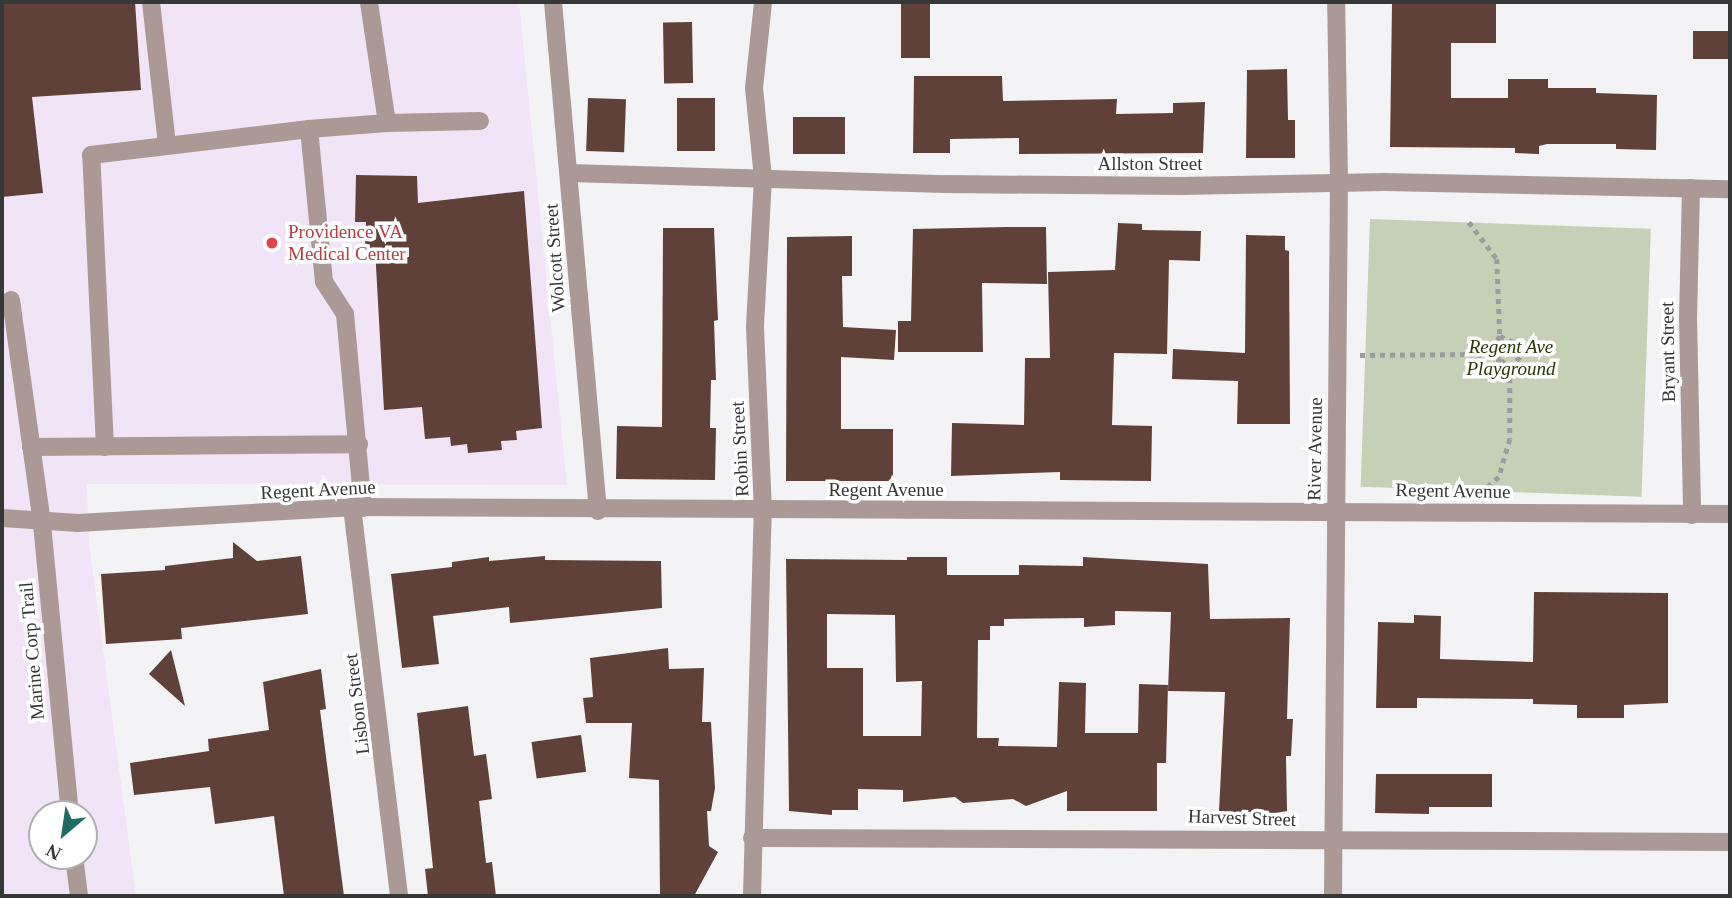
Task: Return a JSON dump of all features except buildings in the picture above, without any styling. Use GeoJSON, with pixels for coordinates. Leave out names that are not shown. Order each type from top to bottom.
{"type":"FeatureCollection","features":[{"type":"Feature","properties":{"kind":"street"},"geometry":{"type":"LineString","coordinates":[[151,2],[167,145]]}},
{"type":"Feature","properties":{"kind":"street"},"geometry":{"type":"LineString","coordinates":[[369,2],[387,123]]}},
{"type":"Feature","properties":{"kind":"street","name":"Wolcott Street"},"geometry":{"type":"LineString","coordinates":[[553,2],[598,511]]}},
{"type":"Feature","properties":{"kind":"street","name":"Robin Street"},"geometry":{"type":"LineString","coordinates":[[752,896],[764,511],[755,326],[762,178],[754,88],[763,2]]}},
{"type":"Feature","properties":{"kind":"street","name":"River Avenue"},"geometry":{"type":"LineString","coordinates":[[1334,896],[1339,183],[1336,2]]}},
{"type":"Feature","properties":{"kind":"street"},"geometry":{"type":"LineString","coordinates":[[105,447],[91,155],[387,123],[480,121]]}},
{"type":"Feature","properties":{"kind":"street","name":"Lisbon Street"},"geometry":{"type":"LineString","coordinates":[[309,130],[324,282],[345,314],[359,444],[358,508],[399,896]]}},
{"type":"Feature","properties":{"kind":"street","name":"Allston Street"},"geometry":{"type":"LineString","coordinates":[[570,173],[1181,186],[1339,183],[1730,189]]}},
{"type":"Feature","properties":{"kind":"street","name":"Bryant Street"},"geometry":{"type":"LineString","coordinates":[[1691,188],[1688,317],[1692,515]]}},
{"type":"Feature","properties":{"kind":"street","name":"Marine Corp Trail"},"geometry":{"type":"LineString","coordinates":[[12,300],[42,524],[69,800]]}},
{"type":"Feature","properties":{"kind":"street"},"geometry":{"type":"LineString","coordinates":[[31,447],[359,444]]}},
{"type":"Feature","properties":{"kind":"street","name":"Regent Avenue"},"geometry":{"type":"LineString","coordinates":[[42,524],[358,508],[1730,514]]}},
{"type":"Feature","properties":{"kind":"street"},"geometry":{"type":"LineString","coordinates":[[2,518],[42,524]]}},
{"type":"Feature","properties":{"kind":"street","name":"Harvest Street"},"geometry":{"type":"LineString","coordinates":[[752,838],[1169,836],[1334,843],[1730,842]]}},
{"type":"Feature","properties":{"kind":"street"},"geometry":{"type":"LineString","coordinates":[[76,870],[79,896]]}},
{"type":"Feature","properties":{"kind":"path"},"geometry":{"type":"LineString","coordinates":[[1469,222],[1497,259],[1500,336],[1489,355]]}},
{"type":"Feature","properties":{"kind":"path"},"geometry":{"type":"LineString","coordinates":[[1500,336],[1516,342],[1523,353]]}},
{"type":"Feature","properties":{"kind":"path"},"geometry":{"type":"LineString","coordinates":[[1488,487],[1499,477],[1510,439],[1510,368],[1523,353],[1550,351]]}},
{"type":"Feature","properties":{"kind":"path"},"geometry":{"type":"LineString","coordinates":[[1337,355],[1489,355],[1510,368]]}},
{"type":"Feature","properties":{"kind":"shaded area","name":"Providence VA Medical Center"},"geometry":{"type":"Polygon","coordinates":[[[2,2],[519,2],[567,485],[87,484],[89,543],[136,896],[2,896],[2,2]]]}},
{"type":"Feature","properties":{"kind":"green space","name":"Regent Ave Playground"},"geometry":{"type":"Polygon","coordinates":[[[1370,219],[1651,229],[1641,497],[1361,487],[1370,219]]]}},
{"type":"Feature","properties":{"kind":"place","name":"Providence VA Medical Center"},"geometry":{"type":"Point","coordinates":[272,243]}}]}
